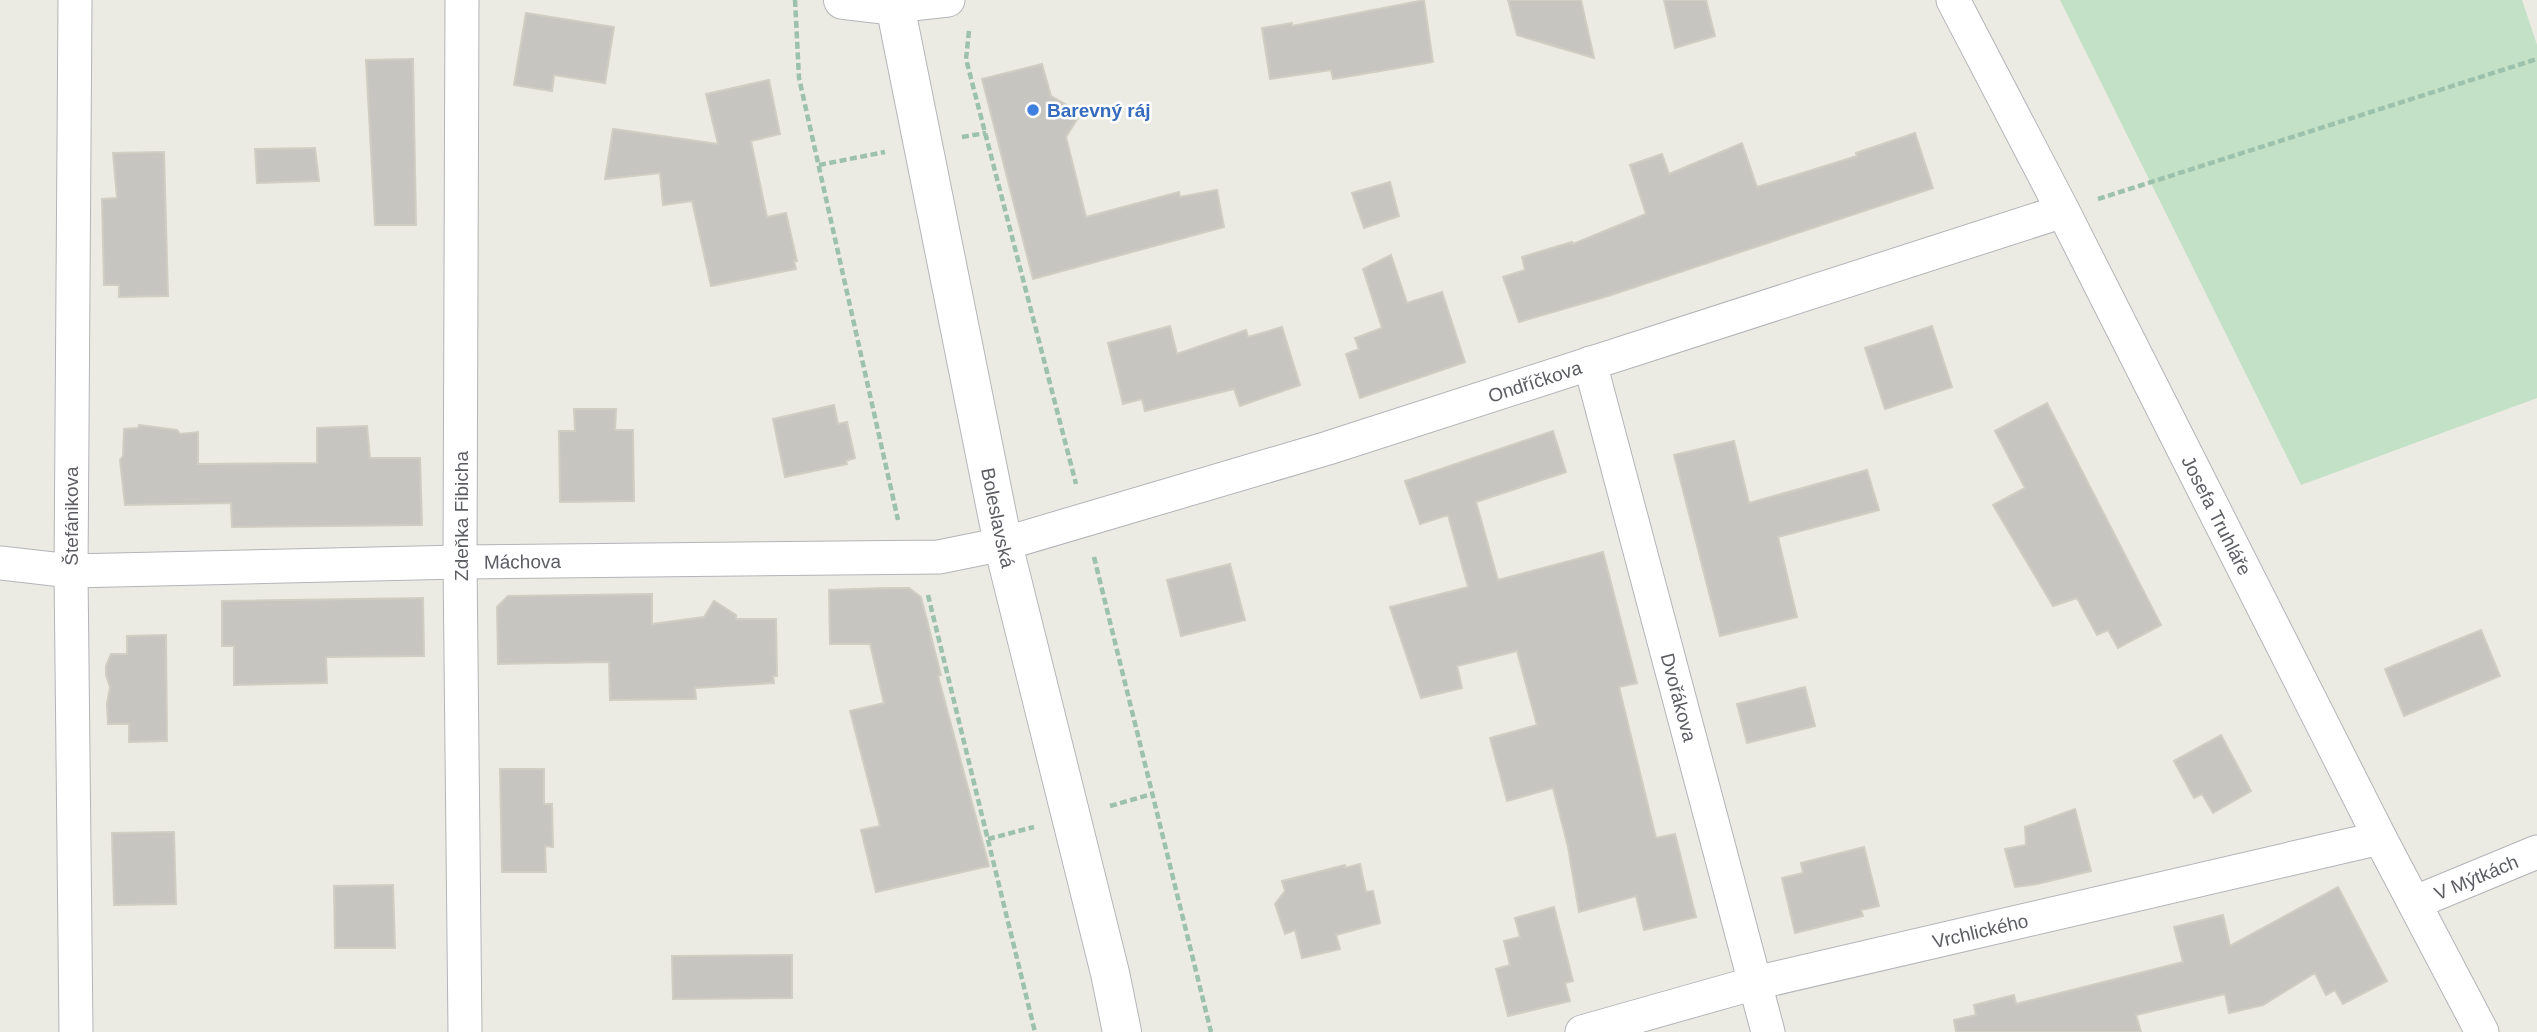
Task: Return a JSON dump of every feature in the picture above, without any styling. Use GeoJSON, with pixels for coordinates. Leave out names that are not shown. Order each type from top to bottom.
{"type":"FeatureCollection","features":[{"type":"Feature","properties":{"kind":"main road"},"geometry":{"type":"LineString","coordinates":[[843,0],[894,3]]}},
{"type":"Feature","properties":{"kind":"main road","name":"Boleslavská"},"geometry":{"type":"LineString","coordinates":[[894,3],[1003,544],[1110,973],[1122,1032]]}},
{"type":"Feature","properties":{"kind":"street","name":"Štefánikova"},"geometry":{"type":"LineString","coordinates":[[75,0],[71,571],[76,1032]]}},
{"type":"Feature","properties":{"kind":"street","name":"Zdeňka Fibicha"},"geometry":{"type":"LineString","coordinates":[[462,0],[460,562],[465,1032]]}},
{"type":"Feature","properties":{"kind":"street"},"geometry":{"type":"LineString","coordinates":[[894,3],[948,0]]}},
{"type":"Feature","properties":{"kind":"street","name":"Josefa Truhláře"},"geometry":{"type":"LineString","coordinates":[[1953,0],[2063,211],[2380,838],[2482,1032]]}},
{"type":"Feature","properties":{"kind":"street","name":"Ondříčkova"},"geometry":{"type":"LineString","coordinates":[[1003,544],[1328,448],[2063,211]]}},
{"type":"Feature","properties":{"kind":"street","name":"Dvořákova"},"geometry":{"type":"LineString","coordinates":[[1590,363],[1768,1032]]}},
{"type":"Feature","properties":{"kind":"street","name":"Máchova"},"geometry":{"type":"LineString","coordinates":[[0,563],[71,571],[460,562],[906,559],[939,557],[1003,544]]}},
{"type":"Feature","properties":{"kind":"street","name":"Vrchlického"},"geometry":{"type":"LineString","coordinates":[[1582,1032],[1755,983],[2380,838]]}},
{"type":"Feature","properties":{"kind":"street","name":"V Mýtkách"},"geometry":{"type":"LineString","coordinates":[[2416,902],[2537,852]]}},
{"type":"Feature","properties":{"kind":"path"},"geometry":{"type":"LineString","coordinates":[[2063,211],[2537,59]]}},
{"type":"Feature","properties":{"kind":"green space"},"geometry":{"type":"Polygon","coordinates":[[[2060,0],[2522,0],[2537,45],[2537,398],[2301,485],[2060,0]]]}},
{"type":"Feature","properties":{"kind":"building"},"geometry":{"type":"Polygon","coordinates":[[[1424,0],[1433,62],[1333,79],[1331,70],[1270,79],[1262,28],[1292,23],[1292,26],[1424,0]]]}},
{"type":"Feature","properties":{"kind":"building"},"geometry":{"type":"Polygon","coordinates":[[[1508,0],[1581,0],[1594,58],[1517,35],[1508,0]]]}},
{"type":"Feature","properties":{"kind":"building"},"geometry":{"type":"Polygon","coordinates":[[[1664,0],[1706,0],[1715,36],[1675,48],[1664,0]]]}},
{"type":"Feature","properties":{"kind":"building"},"geometry":{"type":"Polygon","coordinates":[[[526,13],[614,27],[605,83],[554,75],[552,91],[514,85],[526,13]]]}},
{"type":"Feature","properties":{"kind":"building"},"geometry":{"type":"Polygon","coordinates":[[[413,59],[416,225],[375,225],[366,60],[413,59]]]}},
{"type":"Feature","properties":{"kind":"building"},"geometry":{"type":"Polygon","coordinates":[[[1042,64],[1051,96],[1081,113],[1066,137],[1086,217],[1179,192],[1180,197],[1217,190],[1224,227],[1033,279],[982,79],[1042,64]]]}},
{"type":"Feature","properties":{"kind":"building"},"geometry":{"type":"Polygon","coordinates":[[[769,80],[780,134],[751,141],[767,217],[786,213],[797,261],[794,261],[796,269],[711,286],[692,201],[663,205],[660,173],[605,179],[613,129],[718,144],[706,94],[769,80]]]}},
{"type":"Feature","properties":{"kind":"building"},"geometry":{"type":"Polygon","coordinates":[[[1915,133],[1933,188],[1608,296],[1519,322],[1503,277],[1525,270],[1522,257],[1572,242],[1573,244],[1646,214],[1630,165],[1662,154],[1669,174],[1742,143],[1757,187],[1857,156],[1856,153],[1915,133]]]}},
{"type":"Feature","properties":{"kind":"building"},"geometry":{"type":"Polygon","coordinates":[[[315,148],[319,181],[257,183],[255,149],[315,148]]]}},
{"type":"Feature","properties":{"kind":"building"},"geometry":{"type":"Polygon","coordinates":[[[164,152],[168,296],[119,297],[119,285],[104,285],[102,199],[117,198],[113,153],[164,152]]]}},
{"type":"Feature","properties":{"kind":"building"},"geometry":{"type":"Polygon","coordinates":[[[1390,182],[1399,216],[1364,228],[1352,193],[1390,182]]]}},
{"type":"Feature","properties":{"kind":"building"},"geometry":{"type":"Polygon","coordinates":[[[1391,255],[1407,303],[1442,292],[1465,362],[1360,398],[1346,354],[1359,349],[1355,338],[1382,328],[1363,269],[1391,255]]]}},
{"type":"Feature","properties":{"kind":"building"},"geometry":{"type":"Polygon","coordinates":[[[1170,326],[1177,354],[1246,330],[1248,337],[1282,327],[1300,385],[1240,406],[1234,389],[1145,411],[1142,399],[1123,404],[1108,343],[1170,326]]]}},
{"type":"Feature","properties":{"kind":"building"},"geometry":{"type":"Polygon","coordinates":[[[1932,326],[1952,387],[1885,409],[1865,348],[1932,326]]]}},
{"type":"Feature","properties":{"kind":"building"},"geometry":{"type":"Polygon","coordinates":[[[2047,403],[2161,625],[2118,648],[2108,630],[2097,635],[2077,598],[2053,606],[1993,505],[2025,488],[1995,431],[2047,403]]]}},
{"type":"Feature","properties":{"kind":"building"},"geometry":{"type":"Polygon","coordinates":[[[834,405],[838,424],[847,422],[855,458],[846,461],[847,464],[785,477],[773,419],[834,405]]]}},
{"type":"Feature","properties":{"kind":"building"},"geometry":{"type":"Polygon","coordinates":[[[574,409],[616,409],[615,430],[633,430],[634,501],[560,502],[559,431],[575,431],[574,409]]]}},
{"type":"Feature","properties":{"kind":"building"},"geometry":{"type":"Polygon","coordinates":[[[139,425],[177,430],[180,434],[198,432],[198,464],[317,463],[317,428],[367,426],[370,458],[420,458],[422,525],[232,527],[231,503],[125,505],[120,460],[123,456],[124,429],[138,428],[139,425]]]}},
{"type":"Feature","properties":{"kind":"building"},"geometry":{"type":"Polygon","coordinates":[[[1553,431],[1566,472],[1476,502],[1498,580],[1603,552],[1637,683],[1619,687],[1656,838],[1675,834],[1696,917],[1644,930],[1636,896],[1579,912],[1568,847],[1553,788],[1507,801],[1490,738],[1537,725],[1517,651],[1457,666],[1462,688],[1421,698],[1390,607],[1468,587],[1448,515],[1420,524],[1405,481],[1553,431]]]}},
{"type":"Feature","properties":{"kind":"building"},"geometry":{"type":"Polygon","coordinates":[[[1734,441],[1749,503],[1867,470],[1879,510],[1778,537],[1797,617],[1720,636],[1674,455],[1734,441]]]}},
{"type":"Feature","properties":{"kind":"building"},"geometry":{"type":"Polygon","coordinates":[[[1230,564],[1245,620],[1181,636],[1167,580],[1230,564]]]}},
{"type":"Feature","properties":{"kind":"building"},"geometry":{"type":"Polygon","coordinates":[[[909,588],[921,597],[941,675],[938,676],[989,866],[876,892],[861,830],[880,826],[850,711],[884,703],[870,644],[830,644],[829,590],[909,588]]]}},
{"type":"Feature","properties":{"kind":"building"},"geometry":{"type":"Polygon","coordinates":[[[652,594],[652,624],[704,617],[714,601],[736,615],[736,619],[776,619],[777,676],[773,676],[774,683],[695,688],[696,699],[610,700],[609,662],[498,664],[497,607],[508,596],[652,594]]]}},
{"type":"Feature","properties":{"kind":"building"},"geometry":{"type":"Polygon","coordinates":[[[423,598],[424,656],[326,657],[327,683],[234,685],[234,646],[222,646],[222,601],[423,598]]]}},
{"type":"Feature","properties":{"kind":"building"},"geometry":{"type":"Polygon","coordinates":[[[2481,630],[2500,676],[2404,716],[2385,669],[2481,630]]]}},
{"type":"Feature","properties":{"kind":"building"},"geometry":{"type":"Polygon","coordinates":[[[166,635],[167,741],[129,742],[129,724],[108,724],[110,687],[106,666],[111,654],[127,654],[127,636],[166,635]]]}},
{"type":"Feature","properties":{"kind":"building"},"geometry":{"type":"Polygon","coordinates":[[[1805,687],[1815,726],[1747,743],[1737,704],[1805,687]]]}},
{"type":"Feature","properties":{"kind":"building"},"geometry":{"type":"Polygon","coordinates":[[[2221,735],[2251,791],[2213,813],[2202,794],[2194,798],[2174,761],[2221,735]]]}},
{"type":"Feature","properties":{"kind":"building"},"geometry":{"type":"Polygon","coordinates":[[[500,769],[544,769],[544,804],[552,804],[553,847],[545,846],[546,872],[502,872],[500,769]]]}},
{"type":"Feature","properties":{"kind":"building"},"geometry":{"type":"Polygon","coordinates":[[[2075,809],[2091,871],[2015,887],[2005,849],[2026,845],[2025,827],[2075,809]]]}},
{"type":"Feature","properties":{"kind":"building"},"geometry":{"type":"Polygon","coordinates":[[[174,832],[176,904],[114,905],[112,833],[174,832]]]}},
{"type":"Feature","properties":{"kind":"building"},"geometry":{"type":"Polygon","coordinates":[[[1864,847],[1879,906],[1861,910],[1863,916],[1795,933],[1782,878],[1803,873],[1801,863],[1864,847]]]}},
{"type":"Feature","properties":{"kind":"building"},"geometry":{"type":"Polygon","coordinates":[[[1360,864],[1366,892],[1373,891],[1380,923],[1336,935],[1340,949],[1302,958],[1295,930],[1285,934],[1275,904],[1285,891],[1282,881],[1345,865],[1345,868],[1360,864]]]}},
{"type":"Feature","properties":{"kind":"building"},"geometry":{"type":"Polygon","coordinates":[[[393,885],[395,948],[335,948],[334,886],[393,885]]]}},
{"type":"Feature","properties":{"kind":"building"},"geometry":{"type":"Polygon","coordinates":[[[2338,887],[2387,981],[2343,1004],[2335,990],[2326,995],[2315,973],[2263,1005],[2229,1013],[2225,994],[2136,1015],[2141,1032],[1956,1032],[1954,1020],[1976,1015],[1974,1005],[2014,995],[2016,1004],[2183,962],[2174,927],[2223,915],[2230,946],[2338,887]]]}},
{"type":"Feature","properties":{"kind":"building"},"geometry":{"type":"Polygon","coordinates":[[[1554,907],[1573,981],[1565,983],[1570,1001],[1508,1016],[1496,969],[1510,965],[1504,941],[1520,937],[1515,918],[1554,907]]]}},
{"type":"Feature","properties":{"kind":"building"},"geometry":{"type":"Polygon","coordinates":[[[792,955],[792,998],[673,999],[672,956],[792,955]]]}},
{"type":"Feature","properties":{"kind":"place","name":"Barevný ráj"},"geometry":{"type":"Point","coordinates":[1033,110]}}]}
